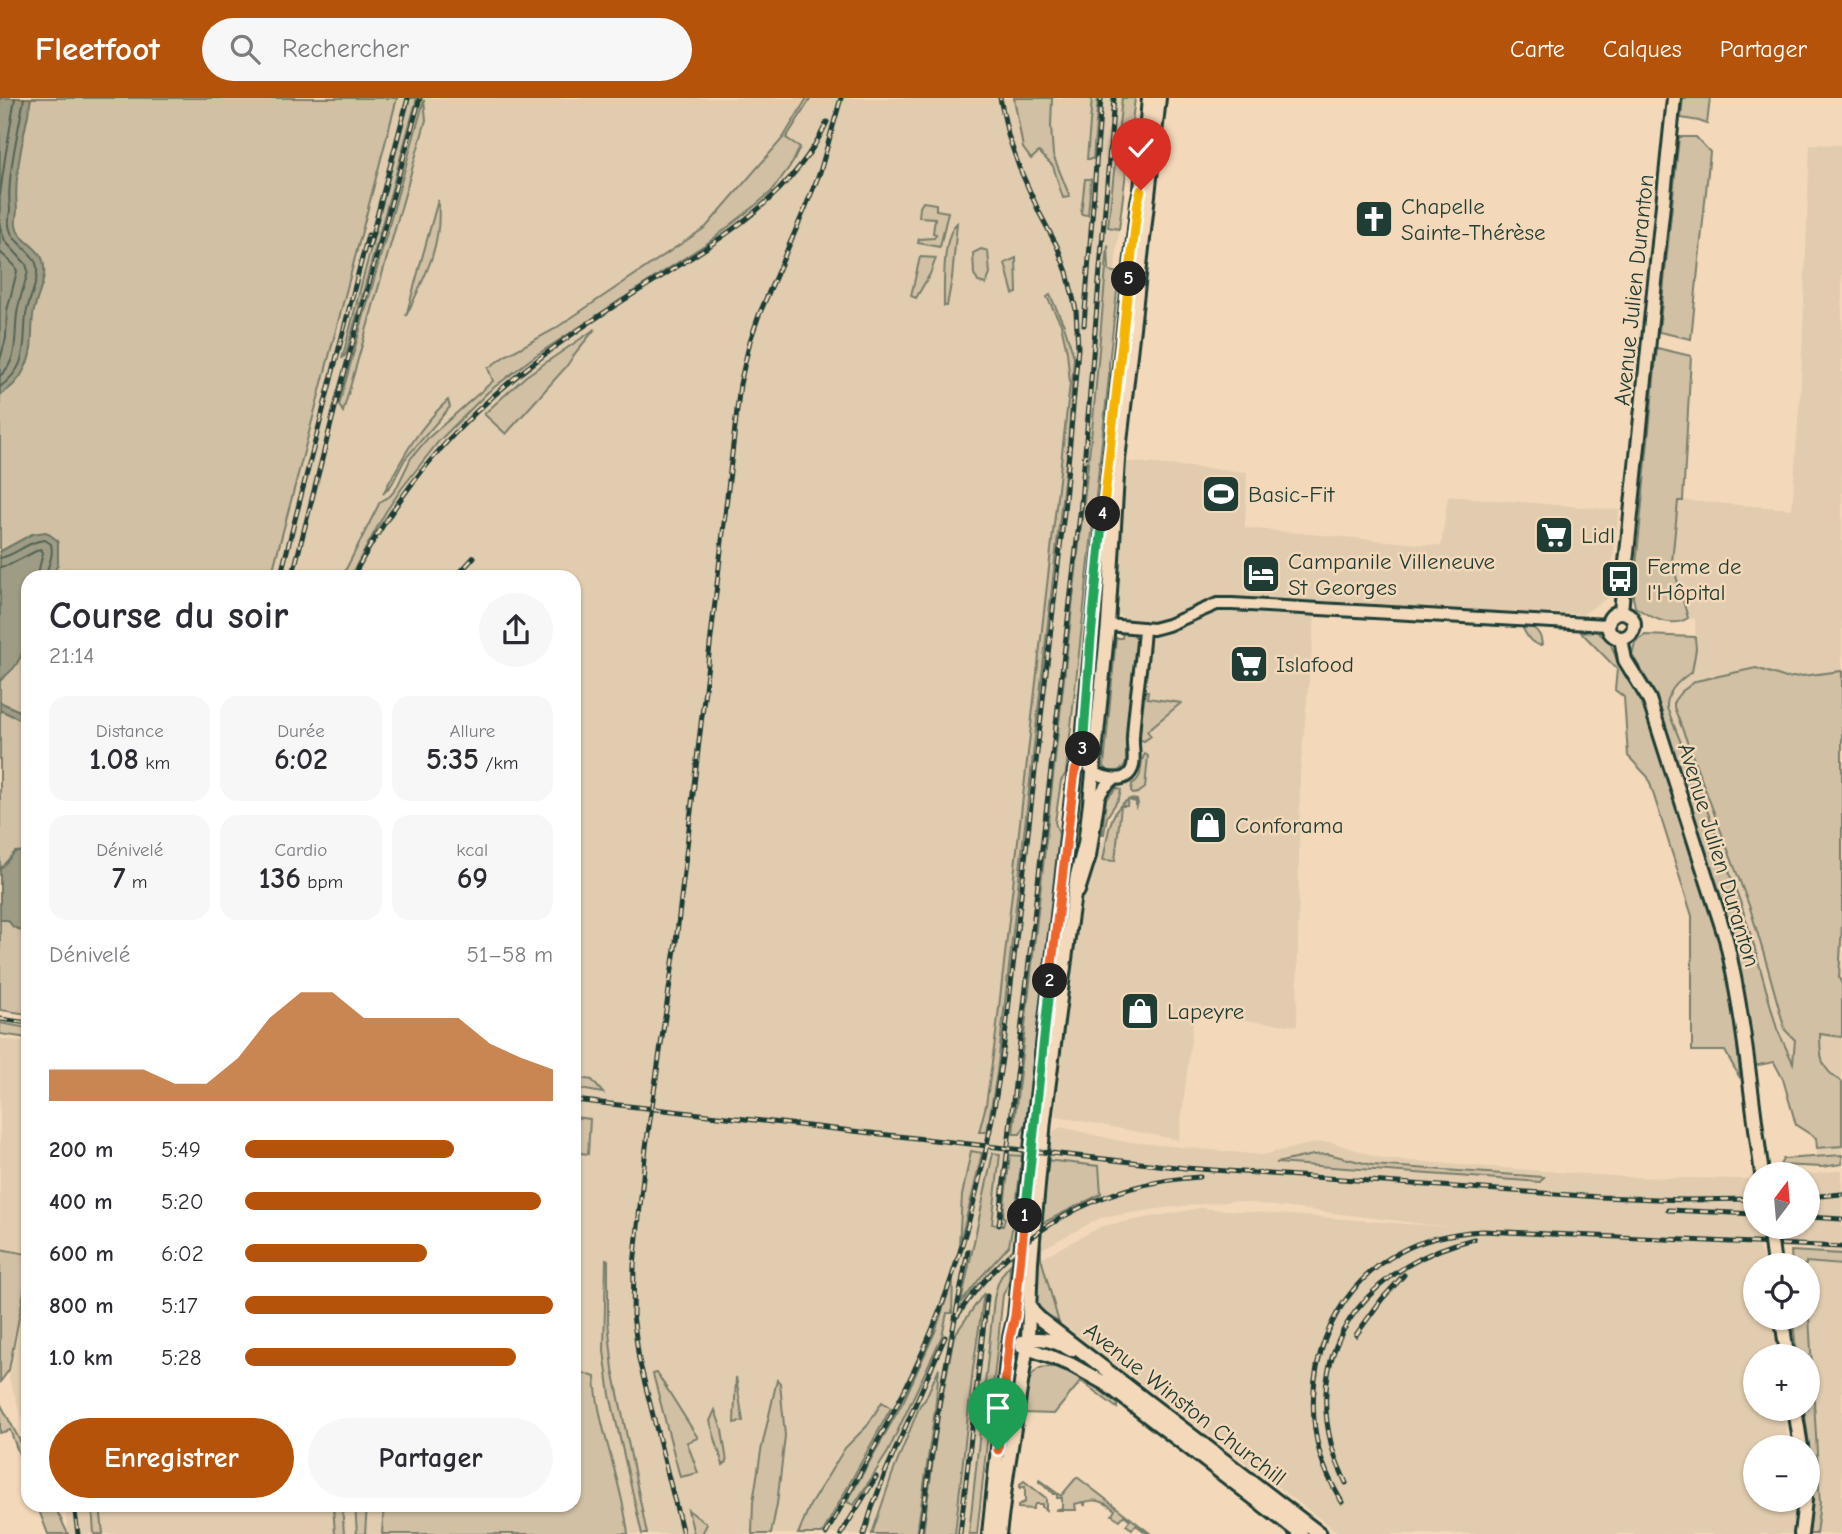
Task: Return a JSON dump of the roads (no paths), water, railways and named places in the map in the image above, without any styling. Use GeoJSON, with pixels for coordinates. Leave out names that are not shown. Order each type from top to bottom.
{"type":"FeatureCollection","features":[{"type":"Feature","properties":{"kind":"main road"},"geometry":{"type":"LineString","coordinates":[[999,1534],[1025,1349],[1044,1121],[1071,914],[1085,844],[1108,625],[1117,429],[1149,98]]}},
{"type":"Feature","properties":{"kind":"main road"},"geometry":{"type":"LineString","coordinates":[[989,1534],[1075,771],[1083,754],[1091,638],[1159,98]]}},
{"type":"Feature","properties":{"kind":"main road","name":"Avenue Julien Duranton"},"geometry":{"type":"LineString","coordinates":[[1621,611],[1674,98]]}},
{"type":"Feature","properties":{"kind":"main road"},"geometry":{"type":"LineString","coordinates":[[1141,190],[1147,205]]}},
{"type":"Feature","properties":{"kind":"main road"},"geometry":{"type":"LineString","coordinates":[[1621,611],[1633,617],[1634,626],[1632,633],[1621,638],[1611,633],[1607,625],[1613,614],[1621,611]]}},
{"type":"Feature","properties":{"kind":"main road","name":"Avenue Julien Duranton"},"geometry":{"type":"LineString","coordinates":[[1621,638],[1625,660],[1649,699],[1717,909],[1733,970],[1760,1162]]}},
{"type":"Feature","properties":{"kind":"main road","name":"Avenue Winston Churchill"},"geometry":{"type":"LineString","coordinates":[[1029,1304],[1035,1315],[1320,1534]]}},
{"type":"Feature","properties":{"kind":"main road"},"geometry":{"type":"LineString","coordinates":[[1015,1316],[1018,1339],[1025,1349]]}},
{"type":"Feature","properties":{"kind":"main road"},"geometry":{"type":"LineString","coordinates":[[1007,1360],[1010,1354],[1052,1341],[1119,1380]]}},
{"type":"Feature","properties":{"kind":"main road","name":"Avenue Winston Churchill"},"geometry":{"type":"LineString","coordinates":[[1025,1349],[1054,1357],[1095,1377],[1301,1534]]}},
{"type":"Feature","properties":{"kind":"main road"},"geometry":{"type":"LineString","coordinates":[[1801,1534],[1804,1512]]}},
{"type":"Feature","properties":{"kind":"street"},"geometry":{"type":"LineString","coordinates":[[1108,625],[1153,629],[1217,604],[1607,625]]}},
{"type":"Feature","properties":{"kind":"street"},"geometry":{"type":"LineString","coordinates":[[1083,754],[1088,768],[1102,776],[1114,779],[1125,777],[1132,771],[1144,628]]}},
{"type":"Feature","properties":{"kind":"street"},"geometry":{"type":"LineString","coordinates":[[1071,914],[1090,856],[1099,796],[1114,779]]}},
{"type":"Feature","properties":{"kind":"water"},"geometry":{"type":"Polygon","coordinates":[[[0,98],[31,98],[18,168],[16,223],[20,235],[42,258],[44,272],[34,309],[28,362],[23,373],[0,395],[0,98]]]}},
{"type":"Feature","properties":{"kind":"water"},"geometry":{"type":"Polygon","coordinates":[[[46,532],[58,541],[58,564],[55,570],[21,570],[21,655],[16,665],[0,681],[0,549],[1,551],[32,534],[46,532]]]}},
{"type":"Feature","properties":{"kind":"water"},"geometry":{"type":"Polygon","coordinates":[[[0,702],[21,712],[21,720],[0,710],[0,702]]]}},
{"type":"Feature","properties":{"kind":"water"},"geometry":{"type":"Polygon","coordinates":[[[15,852],[21,852],[21,930],[13,927],[8,920],[0,920],[0,869],[15,852]]]}},
{"type":"Feature","properties":{"kind":"railway"},"geometry":{"type":"LineString","coordinates":[[369,247],[408,98]]}},
{"type":"Feature","properties":{"kind":"railway"},"geometry":{"type":"LineString","coordinates":[[294,570],[338,396],[420,98]]}},
{"type":"Feature","properties":{"kind":"railway"},"geometry":{"type":"LineString","coordinates":[[683,1534],[639,1360],[633,1315],[634,1266],[646,1147],[676,942],[740,384],[759,315],[820,172],[841,98]]}},
{"type":"Feature","properties":{"kind":"railway"},"geometry":{"type":"LineString","coordinates":[[826,1534],[912,1374],[953,1274],[985,1152],[1006,1029],[1064,512],[1078,348],[1076,310],[1067,272],[1019,167],[1008,135],[1000,98]]}},
{"type":"Feature","properties":{"kind":"railway"},"geometry":{"type":"LineString","coordinates":[[1084,325],[1101,98]]}},
{"type":"Feature","properties":{"kind":"railway"},"geometry":{"type":"LineString","coordinates":[[999,1225],[1080,514],[1114,98]]}},
{"type":"Feature","properties":{"kind":"railway"},"geometry":{"type":"LineString","coordinates":[[356,570],[391,513],[413,483],[435,455],[486,403],[571,335],[705,249],[753,213],[795,172],[813,148],[827,122]]}},
{"type":"Feature","properties":{"kind":"railway"},"geometry":{"type":"LineString","coordinates":[[282,570],[368,235]]}},
{"type":"Feature","properties":{"kind":"railway"},"geometry":{"type":"LineString","coordinates":[[462,570],[474,557]]}},
{"type":"Feature","properties":{"kind":"railway"},"geometry":{"type":"LineString","coordinates":[[0,1019],[21,1022]]}},
{"type":"Feature","properties":{"kind":"railway"},"geometry":{"type":"LineString","coordinates":[[581,1101],[1185,1168],[1599,1197],[1743,1199]]}},
{"type":"Feature","properties":{"kind":"railway"},"geometry":{"type":"LineString","coordinates":[[957,1316],[979,1286],[1004,1260],[1062,1217],[1094,1201],[1128,1189],[1163,1181],[1200,1177]]}},
{"type":"Feature","properties":{"kind":"railway"},"geometry":{"type":"LineString","coordinates":[[1820,1196],[1842,1194]]}},
{"type":"Feature","properties":{"kind":"railway"},"geometry":{"type":"LineString","coordinates":[[1668,1210],[1743,1213]]}},
{"type":"Feature","properties":{"kind":"railway"},"geometry":{"type":"LineString","coordinates":[[1820,1218],[1842,1219]]}},
{"type":"Feature","properties":{"kind":"railway"},"geometry":{"type":"LineString","coordinates":[[1342,1502],[1322,1460],[1314,1425],[1317,1367],[1325,1339],[1354,1289],[1375,1268],[1400,1252],[1440,1237],[1482,1231],[1842,1247]]}},
{"type":"Feature","properties":{"kind":"railway"},"geometry":{"type":"LineString","coordinates":[[1346,1483],[1332,1448],[1326,1405],[1329,1370],[1339,1338],[1356,1310],[1379,1286],[1407,1266],[1439,1250],[1474,1239]]}},
{"type":"Feature","properties":{"kind":"railway"},"geometry":{"type":"LineString","coordinates":[[920,1534],[940,1397],[968,1251]]}},
{"type":"Feature","properties":{"kind":"railway"},"geometry":{"type":"LineString","coordinates":[[1356,1335],[1382,1299],[1404,1275]]}},
{"type":"Feature","properties":{"kind":"railway"},"geometry":{"type":"LineString","coordinates":[[960,1534],[987,1296]]}},
{"type":"Feature","properties":{"kind":"railway"},"geometry":{"type":"LineString","coordinates":[[864,1534],[886,1471],[945,1337]]}},
{"type":"Feature","properties":{"kind":"railway"},"geometry":{"type":"LineString","coordinates":[[841,1534],[876,1477]]}},
{"type":"Feature","properties":{"kind":"railway"},"geometry":{"type":"LineString","coordinates":[[75,1512],[78,1534]]}},
{"type":"Feature","properties":{"kind":"place","name":"Chapelle Sainte-Thérèse"},"geometry":{"type":"Point","coordinates":[1374,219]}},
{"type":"Feature","properties":{"kind":"place","name":"Basic-Fit"},"geometry":{"type":"Point","coordinates":[1221,494]}},
{"type":"Feature","properties":{"kind":"place","name":"Lidl"},"geometry":{"type":"Point","coordinates":[1554,535]}},
{"type":"Feature","properties":{"kind":"place","name":"Campanile Villeneuve St Georges"},"geometry":{"type":"Point","coordinates":[1261,574]}},
{"type":"Feature","properties":{"kind":"place","name":"Ferme de l'Hôpital"},"geometry":{"type":"Point","coordinates":[1620,579]}},
{"type":"Feature","properties":{"kind":"place","name":"Islafood"},"geometry":{"type":"Point","coordinates":[1249,664]}},
{"type":"Feature","properties":{"kind":"place","name":"Conforama"},"geometry":{"type":"Point","coordinates":[1208,825]}},
{"type":"Feature","properties":{"kind":"place","name":"Lapeyre"},"geometry":{"type":"Point","coordinates":[1140,1011]}}]}
